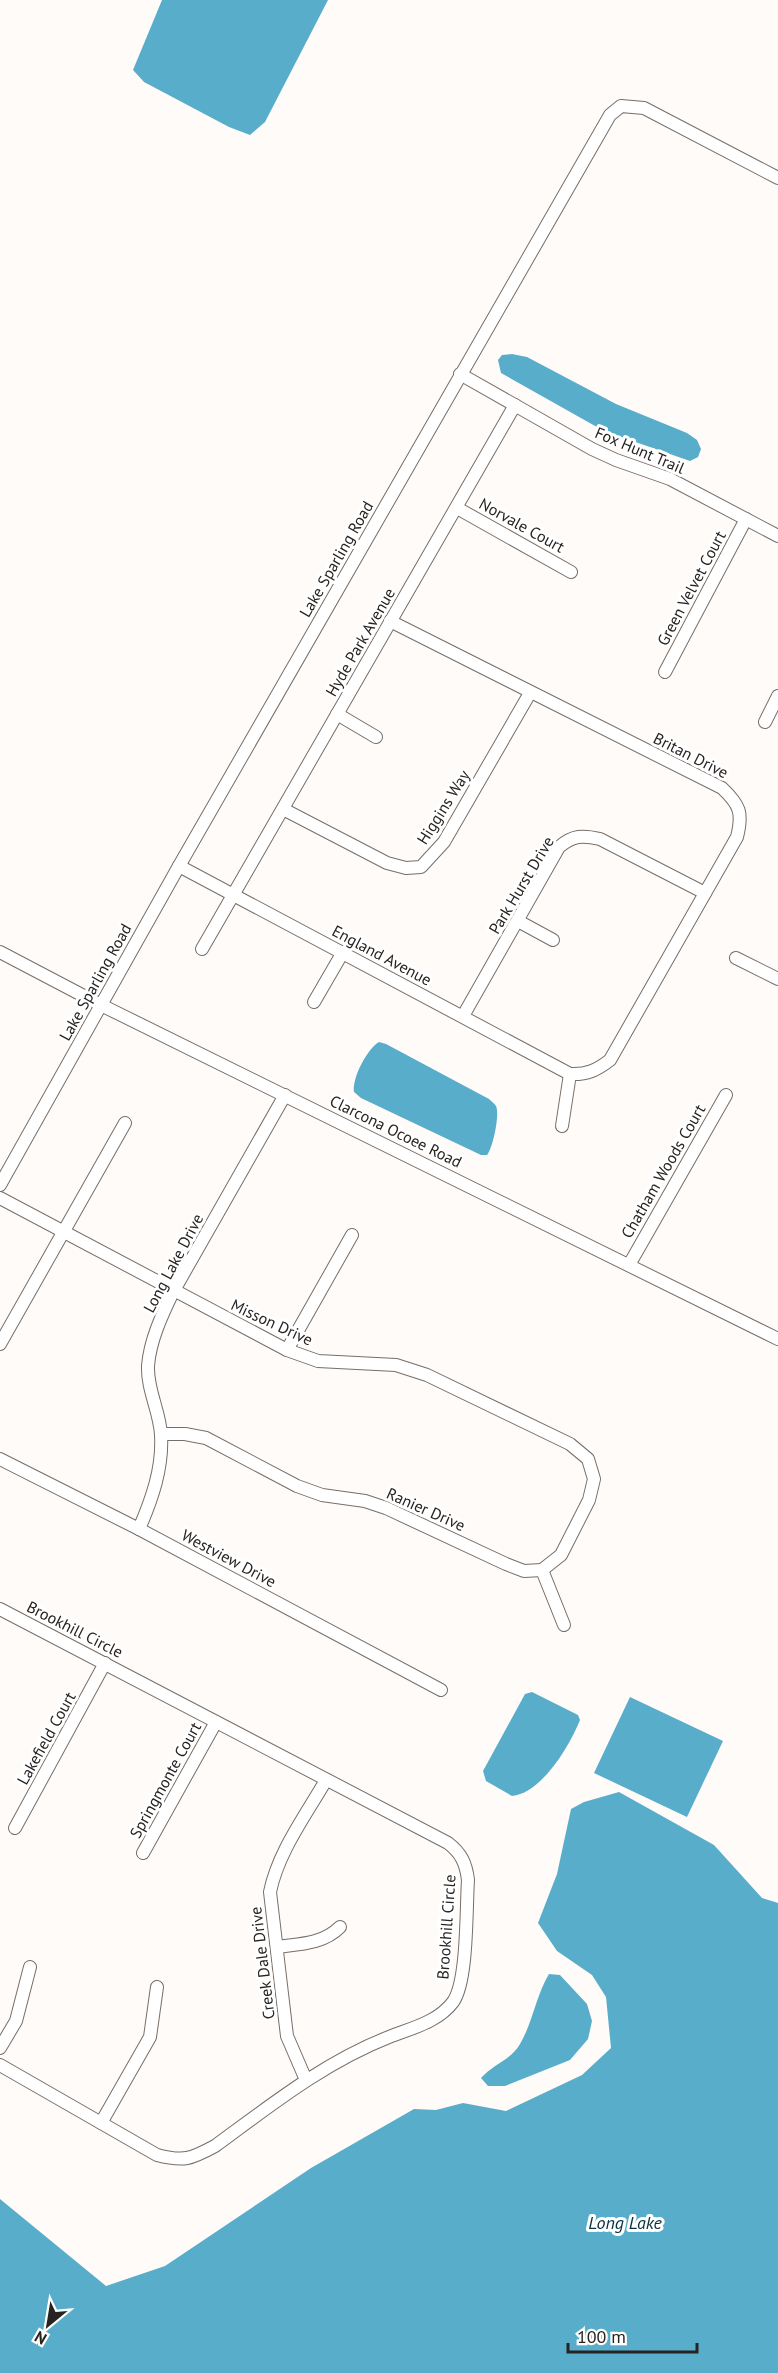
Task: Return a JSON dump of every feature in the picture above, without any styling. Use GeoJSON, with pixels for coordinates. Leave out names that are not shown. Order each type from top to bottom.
{"type":"FeatureCollection","features":[{"type":"Feature","properties":{"kind":"street","name":"Lake Sparling Road"},"geometry":{"type":"LineString","coordinates":[[0,1185],[178,866],[610,115],[621,106],[644,108],[778,178]]}},
{"type":"Feature","properties":{"kind":"street","name":"Fox Hunt Trail"},"geometry":{"type":"LineString","coordinates":[[460,374],[592,449],[615,460],[670,479],[778,536]]}},
{"type":"Feature","properties":{"kind":"street","name":"Hyde Park Avenue"},"geometry":{"type":"LineString","coordinates":[[202,949],[514,405]]}},
{"type":"Feature","properties":{"kind":"street","name":"Norvale Court"},"geometry":{"type":"LineString","coordinates":[[457,508],[571,572]]}},
{"type":"Feature","properties":{"kind":"street","name":"Green Velvet Court"},"geometry":{"type":"LineString","coordinates":[[665,672],[746,519]]}},
{"type":"Feature","properties":{"kind":"street","name":"Britan Drive"},"geometry":{"type":"LineString","coordinates":[[390,621],[722,788],[735,800],[742,819],[737,837],[610,1060],[595,1071],[570,1074]]}},
{"type":"Feature","properties":{"kind":"street","name":"Higgins Way"},"geometry":{"type":"LineString","coordinates":[[283,809],[387,863],[406,868],[421,867],[444,842],[530,693]]}},
{"type":"Feature","properties":{"kind":"street"},"geometry":{"type":"LineString","coordinates":[[765,722],[778,696]]}},
{"type":"Feature","properties":{"kind":"street"},"geometry":{"type":"LineString","coordinates":[[338,714],[376,737]]}},
{"type":"Feature","properties":{"kind":"street","name":"Park Hurst Drive"},"geometry":{"type":"LineString","coordinates":[[463,1016],[559,848],[569,838],[584,836],[600,839],[705,893]]}},
{"type":"Feature","properties":{"kind":"street","name":"England Avenue"},"geometry":{"type":"LineString","coordinates":[[178,866],[570,1074]]}},
{"type":"Feature","properties":{"kind":"street"},"geometry":{"type":"LineString","coordinates":[[518,921],[553,940]]}},
{"type":"Feature","properties":{"kind":"street","name":"Clarcona Ocoee Road"},"geometry":{"type":"LineString","coordinates":[[0,952],[101,1005],[778,1339]]}},
{"type":"Feature","properties":{"kind":"street"},"geometry":{"type":"LineString","coordinates":[[314,1002],[343,952]]}},
{"type":"Feature","properties":{"kind":"street"},"geometry":{"type":"LineString","coordinates":[[736,958],[778,979]]}},
{"type":"Feature","properties":{"kind":"street"},"geometry":{"type":"LineString","coordinates":[[562,1126],[570,1074]]}},
{"type":"Feature","properties":{"kind":"street","name":"Long Lake Drive"},"geometry":{"type":"LineString","coordinates":[[139,1529],[152,1499],[159,1468],[161,1434],[151,1393],[148,1368],[161,1318],[173,1292],[285,1095]]}},
{"type":"Feature","properties":{"kind":"street","name":"Chatham Woods Court"},"geometry":{"type":"LineString","coordinates":[[629,1265],[726,1095]]}},
{"type":"Feature","properties":{"kind":"street"},"geometry":{"type":"LineString","coordinates":[[0,1344],[124,1123]]}},
{"type":"Feature","properties":{"kind":"street","name":"Misson Drive"},"geometry":{"type":"LineString","coordinates":[[0,1198],[173,1292],[287,1350],[318,1361],[396,1365],[427,1375],[570,1444],[588,1459],[594,1479],[589,1500],[561,1555],[542,1570]]}},
{"type":"Feature","properties":{"kind":"street"},"geometry":{"type":"LineString","coordinates":[[287,1350],[352,1235]]}},
{"type":"Feature","properties":{"kind":"street","name":"Ranier Drive"},"geometry":{"type":"LineString","coordinates":[[161,1434],[185,1434],[207,1438],[297,1486],[322,1496],[365,1501],[386,1508],[506,1564],[524,1571],[542,1570]]}},
{"type":"Feature","properties":{"kind":"street","name":"Westview Drive"},"geometry":{"type":"LineString","coordinates":[[0,1459],[139,1529],[441,1690]]}},
{"type":"Feature","properties":{"kind":"street"},"geometry":{"type":"LineString","coordinates":[[542,1570],[564,1624]]}},
{"type":"Feature","properties":{"kind":"street","name":"Brookhill Circle"},"geometry":{"type":"LineString","coordinates":[[0,1609],[448,1843],[458,1851],[466,1866],[468,1880],[461,1983],[453,2001],[438,2017],[358,2049],[306,2080],[215,2146],[196,2156],[178,2160],[157,2155],[0,2065]]}},
{"type":"Feature","properties":{"kind":"street","name":"Lakefield Court"},"geometry":{"type":"LineString","coordinates":[[15,1828],[105,1663]]}},
{"type":"Feature","properties":{"kind":"street","name":"Springmonte Court"},"geometry":{"type":"LineString","coordinates":[[143,1853],[216,1722]]}},
{"type":"Feature","properties":{"kind":"street","name":"Creek Dale Drive"},"geometry":{"type":"LineString","coordinates":[[306,2080],[287,2036],[270,1892],[274,1875],[326,1780]]}},
{"type":"Feature","properties":{"kind":"street"},"geometry":{"type":"LineString","coordinates":[[277,1947],[315,1942],[331,1937],[340,1927]]}},
{"type":"Feature","properties":{"kind":"street"},"geometry":{"type":"LineString","coordinates":[[0,2048],[16,2021],[30,1967]]}},
{"type":"Feature","properties":{"kind":"street"},"geometry":{"type":"LineString","coordinates":[[101,2122],[150,2037],[157,1987]]}},
{"type":"Feature","properties":{"kind":"water"},"geometry":{"type":"Polygon","coordinates":[[[162,0],[328,0],[265,122],[250,135],[229,127],[144,82],[133,70],[162,0]]]}},
{"type":"Feature","properties":{"kind":"water"},"geometry":{"type":"Polygon","coordinates":[[[502,355],[527,357],[616,404],[687,433],[697,440],[701,449],[698,457],[690,461],[604,431],[501,373],[498,360],[502,355]]]}},
{"type":"Feature","properties":{"kind":"water"},"geometry":{"type":"Polygon","coordinates":[[[379,1042],[495,1104],[497,1110],[495,1131],[487,1155],[481,1155],[361,1098],[354,1092],[355,1079],[361,1064],[379,1042]]]}},
{"type":"Feature","properties":{"kind":"water"},"geometry":{"type":"Polygon","coordinates":[[[532,1692],[578,1715],[580,1720],[554,1766],[534,1786],[523,1793],[512,1796],[486,1781],[483,1771],[525,1694],[532,1692]]]}},
{"type":"Feature","properties":{"kind":"water"},"geometry":{"type":"Polygon","coordinates":[[[630,1697],[723,1741],[687,1817],[594,1773],[630,1697]]]}},
{"type":"Feature","properties":{"kind":"water","name":"Long Lake"},"geometry":{"type":"Polygon","coordinates":[[[619,1792],[714,1845],[762,1898],[778,1903],[778,2373],[0,2373],[0,2199],[106,2286],[165,2266],[311,2168],[414,2109],[436,2110],[463,2103],[506,2111],[582,2075],[611,2048],[606,1997],[592,1975],[557,1951],[538,1923],[557,1874],[571,1809],[584,1802],[619,1792]]]}},
{"type":"Feature","properties":{"kind":"water"},"geometry":{"type":"Polygon","coordinates":[[[549,1974],[560,1975],[587,2004],[592,2021],[588,2039],[570,2060],[505,2086],[488,2086],[481,2078],[512,2054],[520,2044],[549,1974]]]}}]}
